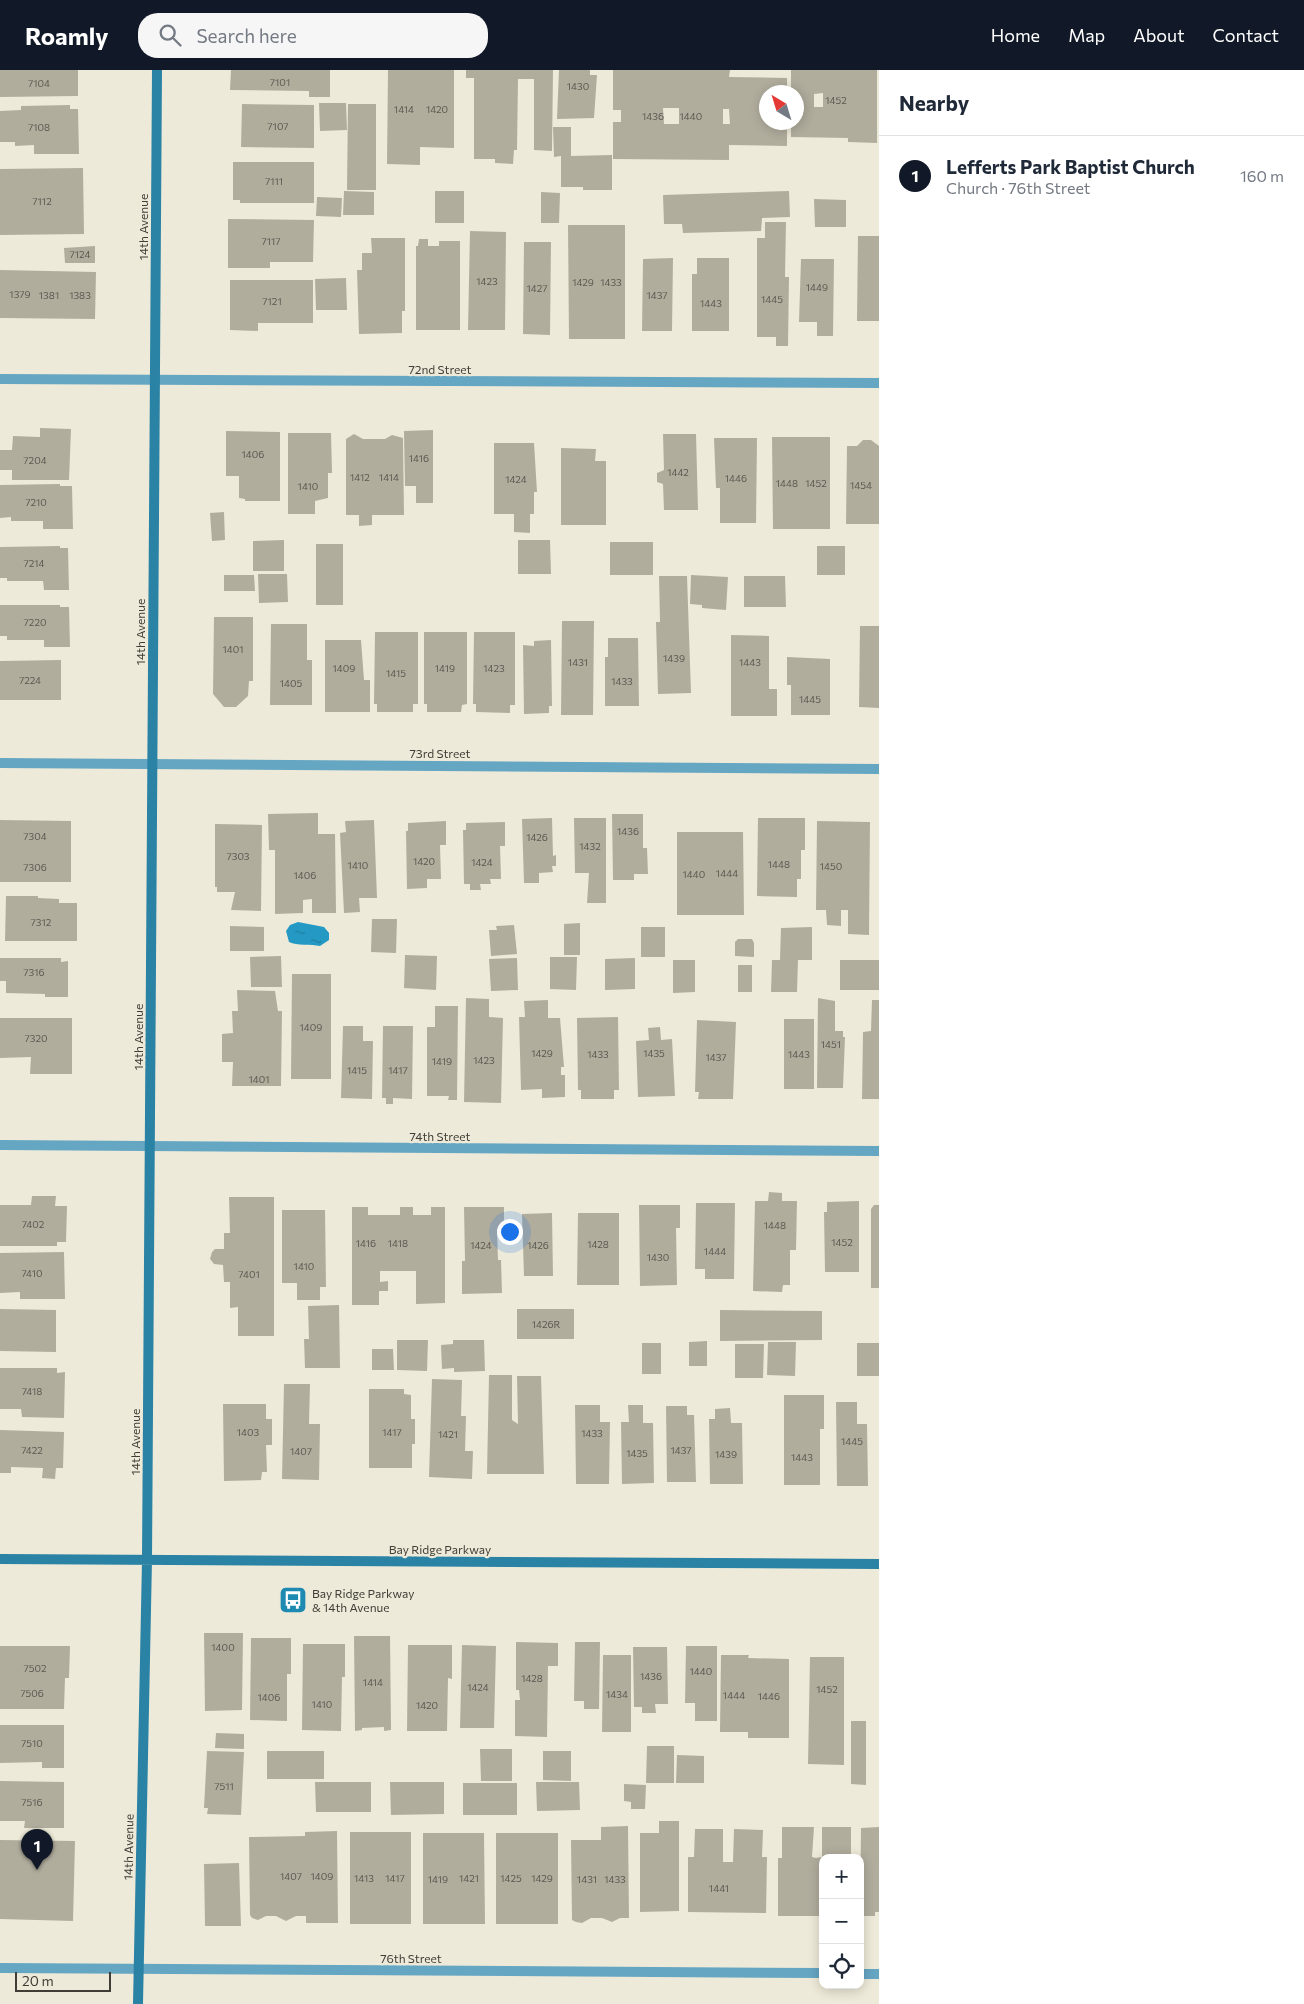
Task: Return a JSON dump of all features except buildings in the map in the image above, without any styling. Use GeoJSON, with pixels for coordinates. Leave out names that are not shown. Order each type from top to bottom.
{"type":"FeatureCollection","features":[{"type":"Feature","properties":{"kind":"main road","name":"14th Avenue"},"geometry":{"type":"LineString","coordinates":[[138,2004],[147,1560],[157,70]]}},
{"type":"Feature","properties":{"kind":"main road","name":"Bay Ridge Parkway"},"geometry":{"type":"LineString","coordinates":[[0,1559],[879,1564]]}},
{"type":"Feature","properties":{"kind":"street","name":"72nd Street"},"geometry":{"type":"LineString","coordinates":[[0,379],[879,383]]}},
{"type":"Feature","properties":{"kind":"street","name":"73rd Street"},"geometry":{"type":"LineString","coordinates":[[0,763],[879,769]]}},
{"type":"Feature","properties":{"kind":"street","name":"74th Street"},"geometry":{"type":"LineString","coordinates":[[0,1145],[879,1152]]}},
{"type":"Feature","properties":{"kind":"street","name":"76th Street"},"geometry":{"type":"LineString","coordinates":[[0,1968],[819,1973]]}},
{"type":"Feature","properties":{"kind":"street"},"geometry":{"type":"LineString","coordinates":[[864,1974],[879,1974]]}},
{"type":"Feature","properties":{"kind":"water"},"geometry":{"type":"Polygon","coordinates":[[[298,922],[324,927],[329,933],[329,940],[320,946],[289,942],[286,931],[290,925],[298,922]]]}},
{"type":"Feature","properties":{"kind":"place","name":"Bay Ridge Parkway & 14th Avenue"},"geometry":{"type":"Point","coordinates":[293,1600]}},
{"type":"Feature","properties":{"kind":"place","name":"Lefferts Park Baptist Church"},"geometry":{"type":"Point","coordinates":[37,1870]}}]}
